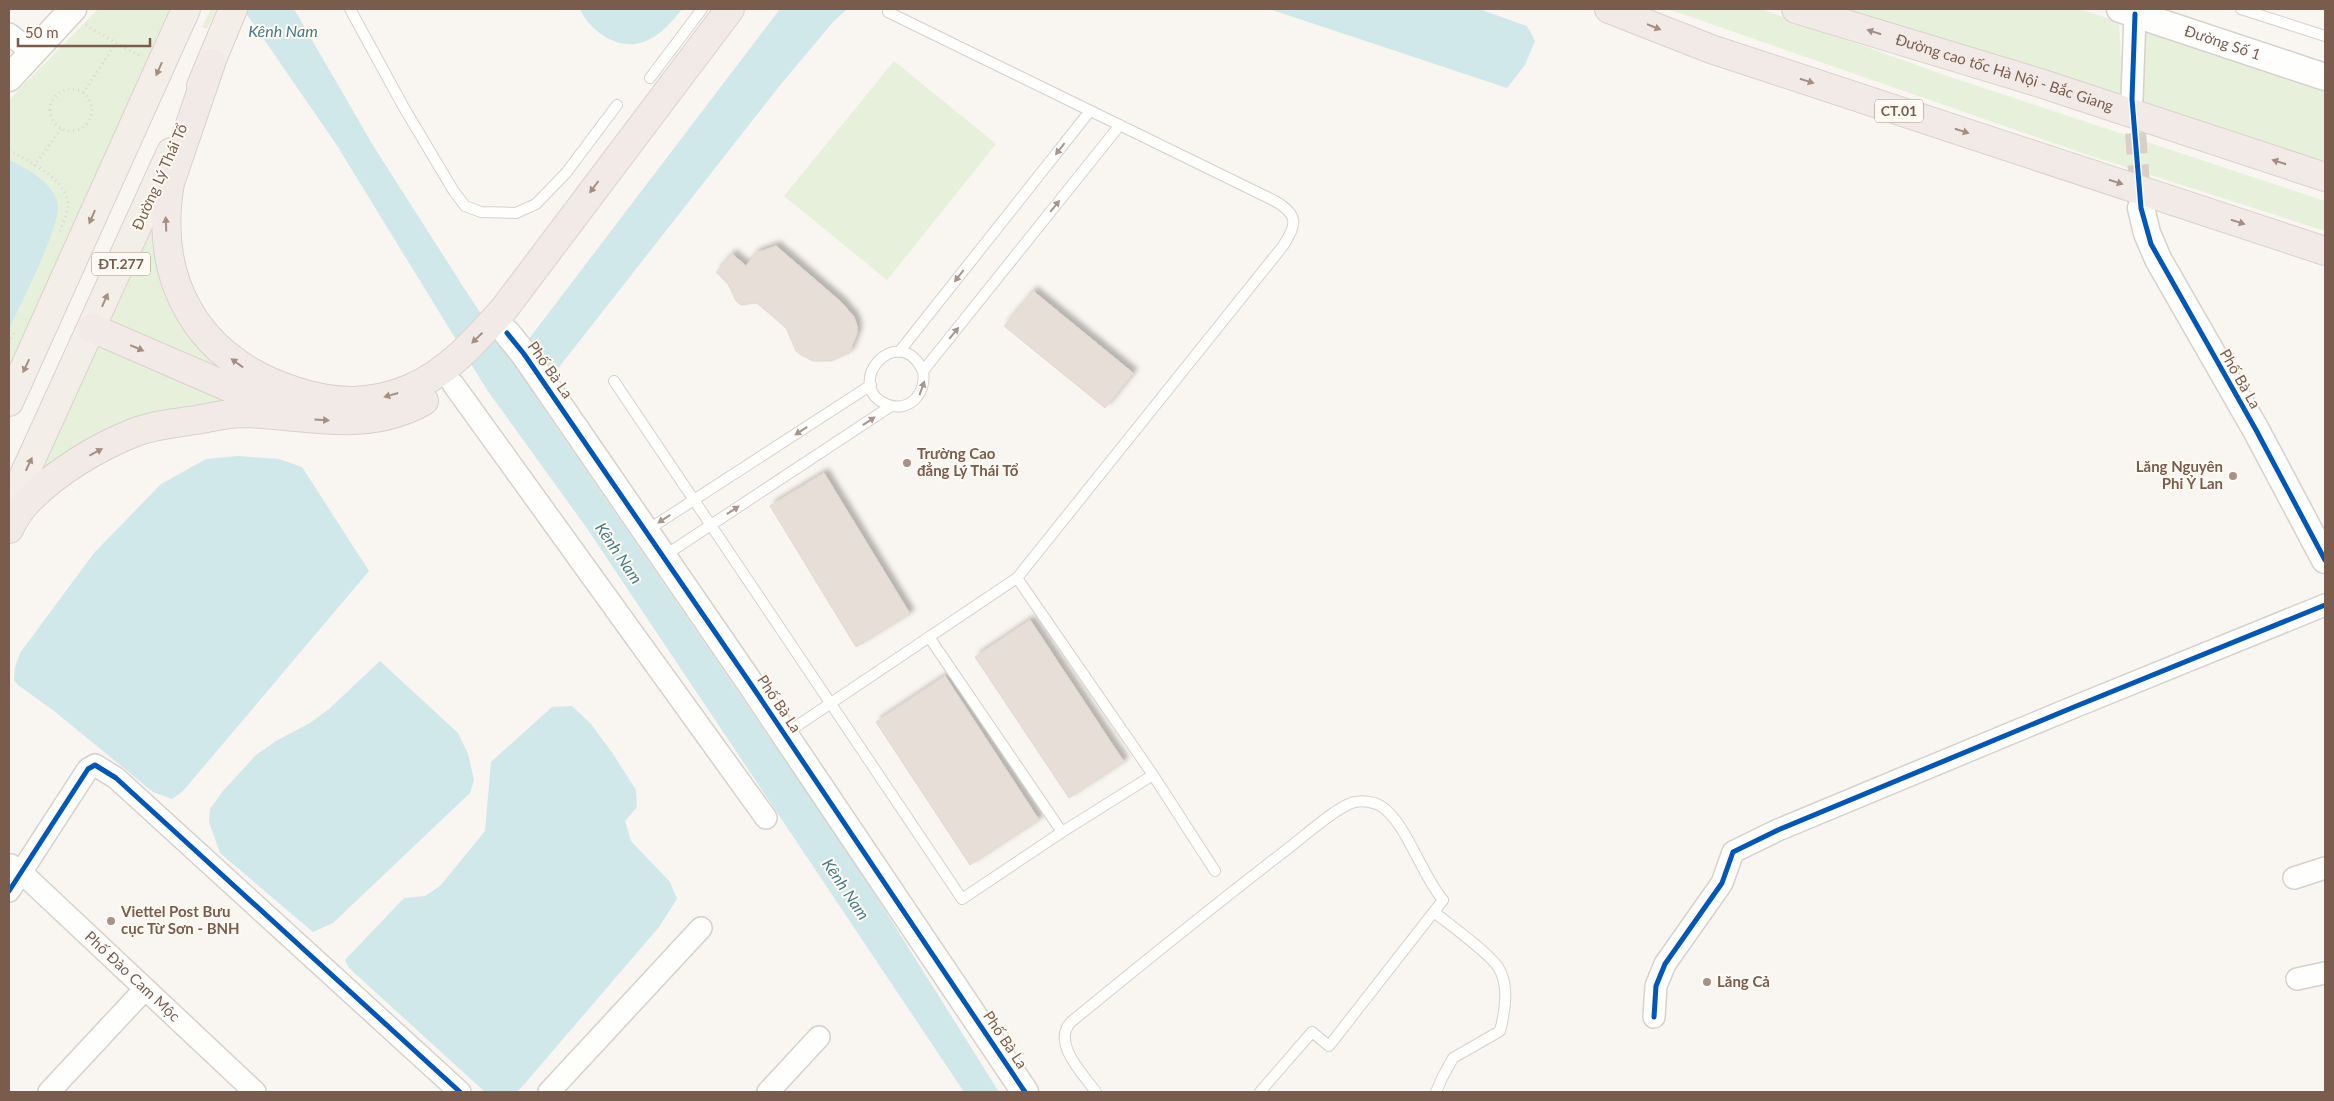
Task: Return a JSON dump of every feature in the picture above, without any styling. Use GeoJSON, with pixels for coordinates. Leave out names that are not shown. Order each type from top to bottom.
{"type":"FeatureCollection","features":[{"type":"Feature","properties":{"kind":"highway"},"geometry":{"type":"LineString","coordinates":[[211,63],[170,183],[165,223],[171,268],[178,289],[190,312],[204,332],[220,350],[241,367],[269,382],[316,398],[342,402],[387,396],[409,389],[432,378],[451,375],[478,364],[506,321],[730,9]]}},
{"type":"Feature","properties":{"kind":"highway"},"geometry":{"type":"LineString","coordinates":[[506,321],[548,281],[680,100],[750,9]]}},
{"type":"Feature","properties":{"kind":"highway","name":"CT.01"},"geometry":{"type":"LineString","coordinates":[[1609,9],[1711,50],[2325,251]]}},
{"type":"Feature","properties":{"kind":"highway","name":"Đường cao tốc Hà Nội - Bắc Giang"},"geometry":{"type":"LineString","coordinates":[[1796,9],[2040,83],[2325,177]]}},
{"type":"Feature","properties":{"kind":"highway"},"geometry":{"type":"LineString","coordinates":[[92,328],[295,416]]}},
{"type":"Feature","properties":{"kind":"highway"},"geometry":{"type":"LineString","coordinates":[[9,529],[27,501],[42,489],[92,454],[133,433],[224,414],[295,416],[345,422],[369,420],[402,412],[419,404],[451,375]]}},
{"type":"Feature","properties":{"kind":"main road","name":"ĐT.277"},"geometry":{"type":"LineString","coordinates":[[9,402],[186,9]]}},
{"type":"Feature","properties":{"kind":"main road","name":"Đường Lý Thái Tổ"},"geometry":{"type":"LineString","coordinates":[[9,508],[211,63],[231,13]]}},
{"type":"Feature","properties":{"kind":"street","name":"Đường Số 1"},"geometry":{"type":"LineString","coordinates":[[2127,11],[2325,77]]}},
{"type":"Feature","properties":{"kind":"street"},"geometry":{"type":"LineString","coordinates":[[2127,11],[2132,99]]}},
{"type":"Feature","properties":{"kind":"street"},"geometry":{"type":"LineString","coordinates":[[9,78],[32,52],[79,17]]}},
{"type":"Feature","properties":{"kind":"street"},"geometry":{"type":"LineString","coordinates":[[9,34],[32,52]]}},
{"type":"Feature","properties":{"kind":"street","name":"Phố Bà La"},"geometry":{"type":"LineString","coordinates":[[2141,208],[2147,233],[2158,259],[2256,430],[2325,560]]}},
{"type":"Feature","properties":{"kind":"street","name":"Phố Bà La"},"geometry":{"type":"LineString","coordinates":[[506,321],[524,354],[784,734],[1025,1092]]}},
{"type":"Feature","properties":{"kind":"street"},"geometry":{"type":"LineString","coordinates":[[451,375],[766,818]]}},
{"type":"Feature","properties":{"kind":"street"},"geometry":{"type":"LineString","coordinates":[[1654,1017],[1656,986],[1665,964],[1722,883],[1733,852],[1778,830],[2074,706],[2325,605]]}},
{"type":"Feature","properties":{"kind":"street"},"geometry":{"type":"LineString","coordinates":[[9,891],[15,868],[88,769],[95,765],[116,778],[460,1092]]}},
{"type":"Feature","properties":{"kind":"street","name":"Phố Đào Cam Mộc"},"geometry":{"type":"LineString","coordinates":[[15,868],[255,1092]]}},
{"type":"Feature","properties":{"kind":"street"},"geometry":{"type":"LineString","coordinates":[[2294,878],[2325,868]]}},
{"type":"Feature","properties":{"kind":"street"},"geometry":{"type":"LineString","coordinates":[[549,1092],[701,928]]}},
{"type":"Feature","properties":{"kind":"street"},"geometry":{"type":"LineString","coordinates":[[2297,979],[2325,973]]}},
{"type":"Feature","properties":{"kind":"street"},"geometry":{"type":"LineString","coordinates":[[49,1092],[145,989]]}},
{"type":"Feature","properties":{"kind":"street"},"geometry":{"type":"LineString","coordinates":[[768,1092],[819,1037]]}},
{"type":"Feature","properties":{"kind":"lane"},"geometry":{"type":"LineString","coordinates":[[350,9],[403,106],[453,190],[465,206],[481,212],[516,213],[536,204],[566,173],[617,105]]}},
{"type":"Feature","properties":{"kind":"lane"},"geometry":{"type":"LineString","coordinates":[[650,78],[702,9]]}},
{"type":"Feature","properties":{"kind":"lane"},"geometry":{"type":"LineString","coordinates":[[2241,9],[2325,36]]}},
{"type":"Feature","properties":{"kind":"lane"},"geometry":{"type":"LineString","coordinates":[[784,734],[1017,578],[1283,246],[1290,235],[1294,223],[1293,216],[1288,209],[1275,201],[888,12]]}},
{"type":"Feature","properties":{"kind":"lane"},"geometry":{"type":"LineString","coordinates":[[899,352],[1090,111]]}},
{"type":"Feature","properties":{"kind":"lane"},"geometry":{"type":"LineString","coordinates":[[923,371],[1120,125]]}},
{"type":"Feature","properties":{"kind":"lane"},"geometry":{"type":"LineString","coordinates":[[899,352],[914,357],[923,371],[925,380],[919,396],[904,406],[891,406],[878,398],[871,385],[871,372],[875,363],[888,353],[899,352]]}},
{"type":"Feature","properties":{"kind":"lane"},"geometry":{"type":"LineString","coordinates":[[614,381],[962,899],[1062,832],[1153,775]]}},
{"type":"Feature","properties":{"kind":"lane"},"geometry":{"type":"LineString","coordinates":[[646,531],[871,385]]}},
{"type":"Feature","properties":{"kind":"lane"},"geometry":{"type":"LineString","coordinates":[[663,557],[891,406]]}},
{"type":"Feature","properties":{"kind":"lane"},"geometry":{"type":"LineString","coordinates":[[1017,578],[1153,775],[1215,871]]}},
{"type":"Feature","properties":{"kind":"lane"},"geometry":{"type":"LineString","coordinates":[[929,637],[1062,832]]}},
{"type":"Feature","properties":{"kind":"lane"},"geometry":{"type":"LineString","coordinates":[[1096,1092],[1068,1052],[1064,1037],[1066,1027],[1188,925],[1348,804],[1371,802],[1381,806],[1396,821],[1432,887],[1443,900],[1329,1046],[1312,1032],[1260,1092]]}},
{"type":"Feature","properties":{"kind":"lane"},"geometry":{"type":"LineString","coordinates":[[1434,912],[1498,967],[1504,983],[1506,999],[1500,1031],[1453,1058],[1436,1092]]}},
{"type":"Feature","properties":{"kind":"path"},"geometry":{"type":"LineString","coordinates":[[79,17],[116,43],[148,60]]}},
{"type":"Feature","properties":{"kind":"path"},"geometry":{"type":"LineString","coordinates":[[83,93],[116,43]]}},
{"type":"Feature","properties":{"kind":"path"},"geometry":{"type":"LineString","coordinates":[[66,90],[83,93],[91,102],[90,121],[86,126],[74,131],[61,129],[54,123],[50,113],[54,98],[66,90]]}},
{"type":"Feature","properties":{"kind":"path"},"geometry":{"type":"LineString","coordinates":[[34,166],[61,129]]}},
{"type":"Feature","properties":{"kind":"path"},"geometry":{"type":"LineString","coordinates":[[9,151],[15,153],[61,186],[67,196],[68,209],[58,234]]}},
{"type":"Feature","properties":{"kind":"path"},"geometry":{"type":"LineString","coordinates":[[9,342],[17,326]]}},
{"type":"Feature","properties":{"kind":"green space"},"geometry":{"type":"Polygon","coordinates":[[[98,9],[169,9],[9,377],[9,100],[98,9]]]}},
{"type":"Feature","properties":{"kind":"green space"},"geometry":{"type":"Polygon","coordinates":[[[211,9],[216,9],[207,29],[202,27],[211,9]]]}},
{"type":"Feature","properties":{"kind":"green space"},"geometry":{"type":"Polygon","coordinates":[[[1668,9],[1761,9],[1947,76],[2325,201],[2325,231],[2082,153],[1668,9]]]}},
{"type":"Feature","properties":{"kind":"green space"},"geometry":{"type":"Polygon","coordinates":[[[1826,9],[2080,9],[2119,22],[2123,97],[1826,9]]]}},
{"type":"Feature","properties":{"kind":"green space"},"geometry":{"type":"Polygon","coordinates":[[[2140,26],[2325,88],[2325,161],[2136,101],[2140,26]]]}},
{"type":"Feature","properties":{"kind":"green space"},"geometry":{"type":"Polygon","coordinates":[[[894,61],[996,144],[887,280],[784,196],[894,61]]]}},
{"type":"Feature","properties":{"kind":"green space"},"geometry":{"type":"Polygon","coordinates":[[[155,210],[155,235],[240,379],[112,322],[109,315],[155,210]]]}},
{"type":"Feature","properties":{"kind":"green space"},"geometry":{"type":"Polygon","coordinates":[[[95,342],[233,403],[28,488],[95,342]]]}},
{"type":"Feature","properties":{"kind":"water","name":"Kênh Nam"},"geometry":{"type":"Polygon","coordinates":[[[243,9],[294,9],[374,147],[466,291],[546,412],[854,861],[999,1092],[964,1092],[586,527],[487,390],[336,144],[243,9]]]}},
{"type":"Feature","properties":{"kind":"water"},"geometry":{"type":"Polygon","coordinates":[[[580,9],[682,9],[659,33],[641,43],[631,44],[609,39],[600,33],[588,22],[580,9]]]}},
{"type":"Feature","properties":{"kind":"water"},"geometry":{"type":"Polygon","coordinates":[[[780,9],[847,9],[834,21],[781,84],[556,371],[525,344],[780,9]]]}},
{"type":"Feature","properties":{"kind":"water"},"geometry":{"type":"Polygon","coordinates":[[[1269,9],[1479,9],[1527,26],[1535,41],[1525,65],[1507,88],[1269,9]]]}},
{"type":"Feature","properties":{"kind":"water"},"geometry":{"type":"Polygon","coordinates":[[[9,160],[32,172],[46,184],[56,197],[58,205],[57,216],[46,248],[9,329],[9,160]]]}},
{"type":"Feature","properties":{"kind":"water"},"geometry":{"type":"Polygon","coordinates":[[[238,456],[279,459],[302,467],[369,571],[183,791],[172,799],[153,792],[54,711],[18,685],[14,680],[15,667],[20,653],[94,553],[161,484],[206,459],[238,456]]]}},
{"type":"Feature","properties":{"kind":"water"},"geometry":{"type":"Polygon","coordinates":[[[380,661],[458,733],[468,754],[474,780],[470,793],[333,923],[313,932],[220,853],[209,822],[210,809],[223,791],[256,755],[276,741],[310,723],[329,709],[380,661]]]}},
{"type":"Feature","properties":{"kind":"water"},"geometry":{"type":"Polygon","coordinates":[[[572,706],[591,724],[636,790],[637,807],[625,821],[631,841],[670,882],[677,899],[659,927],[521,1088],[516,1092],[485,1092],[349,968],[345,960],[404,898],[425,896],[440,886],[485,831],[491,762],[552,707],[572,706]]]}},
{"type":"Feature","properties":{"kind":"building"},"geometry":{"type":"Polygon","coordinates":[[[776,246],[841,302],[854,317],[857,333],[849,353],[831,361],[813,361],[801,355],[796,351],[786,328],[757,303],[741,305],[736,301],[728,284],[716,272],[732,254],[746,266],[756,253],[776,246]]]}},
{"type":"Feature","properties":{"kind":"building"},"geometry":{"type":"Polygon","coordinates":[[[1033,291],[1133,373],[1105,408],[1004,326],[1033,291]]]}},
{"type":"Feature","properties":{"kind":"building"},"geometry":{"type":"Polygon","coordinates":[[[824,473],[910,614],[856,647],[770,506],[824,473]]]}},
{"type":"Feature","properties":{"kind":"building"},"geometry":{"type":"Polygon","coordinates":[[[1030,620],[1124,762],[1069,798],[975,657],[1030,620]]]}},
{"type":"Feature","properties":{"kind":"building"},"geometry":{"type":"Polygon","coordinates":[[[945,676],[1039,820],[970,865],[876,722],[945,676]]]}},
{"type":"Feature","properties":{"kind":"tunnel"},"geometry":{"type":"LineString","coordinates":[[2133,101],[2141,203]]}},
{"type":"Feature","properties":{"kind":"cycle path"},"geometry":{"type":"LineString","coordinates":[[2135,14],[2132,99],[2141,208],[2151,244],[2256,430],[2325,560]]}},
{"type":"Feature","properties":{"kind":"cycle path"},"geometry":{"type":"LineString","coordinates":[[507,333],[524,354],[752,686],[1025,1092]]}},
{"type":"Feature","properties":{"kind":"cycle path"},"geometry":{"type":"LineString","coordinates":[[1654,1017],[1656,986],[1665,964],[1722,883],[1733,852],[1778,830],[2325,605]]}},
{"type":"Feature","properties":{"kind":"cycle path"},"geometry":{"type":"LineString","coordinates":[[9,891],[88,769],[95,765],[116,778],[460,1092]]}},
{"type":"Feature","properties":{"kind":"place","name":"Trường Cao đẳng Lý Thái Tổ"},"geometry":{"type":"Point","coordinates":[907,463]}},
{"type":"Feature","properties":{"kind":"place","name":"Lăng Nguyên Phi Ỷ Lan"},"geometry":{"type":"Point","coordinates":[2233,476]}},
{"type":"Feature","properties":{"kind":"place","name":"Viettel Post Bưu cục Từ Sơn - BNH"},"geometry":{"type":"Point","coordinates":[111,921]}},
{"type":"Feature","properties":{"kind":"place","name":"Lăng Cả"},"geometry":{"type":"Point","coordinates":[1707,982]}}]}
